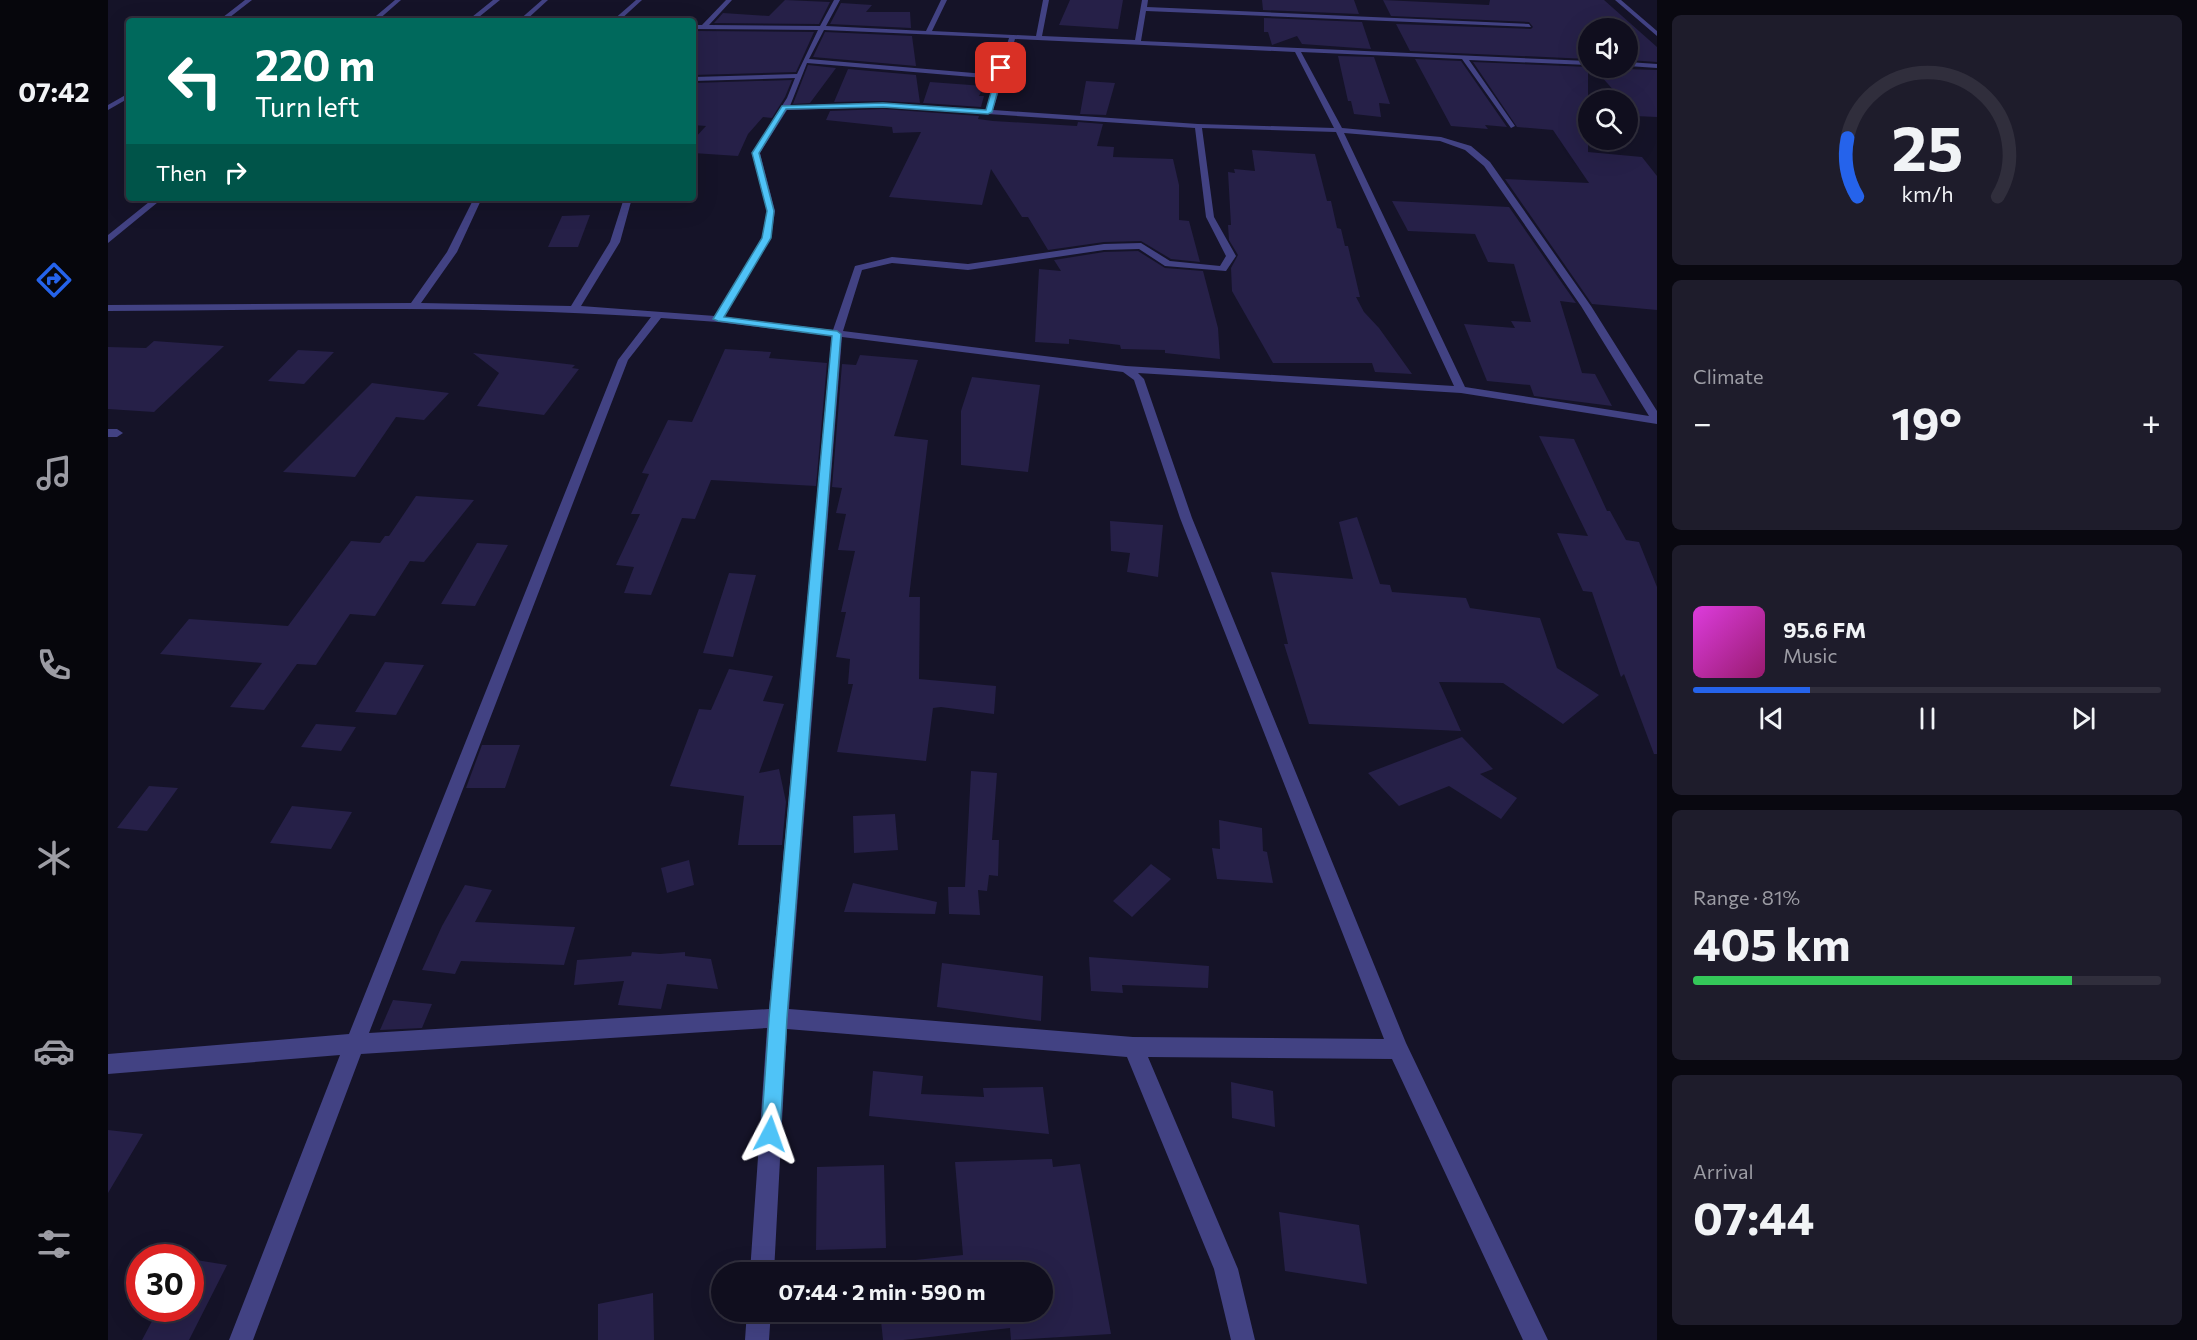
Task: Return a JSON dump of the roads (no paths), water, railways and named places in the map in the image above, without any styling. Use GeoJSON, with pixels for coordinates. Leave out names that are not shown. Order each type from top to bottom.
{"type":"FeatureCollection","features":[{"type":"Feature","properties":{"kind":"street"},"geometry":{"type":"LineString","coordinates":[[225,18],[249,0]]}},
{"type":"Feature","properties":{"kind":"street"},"geometry":{"type":"LineString","coordinates":[[377,18],[398,0]]}},
{"type":"Feature","properties":{"kind":"street"},"geometry":{"type":"LineString","coordinates":[[474,18],[497,0]]}},
{"type":"Feature","properties":{"kind":"street"},"geometry":{"type":"LineString","coordinates":[[524,18],[545,0]]}},
{"type":"Feature","properties":{"kind":"street"},"geometry":{"type":"LineString","coordinates":[[618,18],[639,0]]}},
{"type":"Feature","properties":{"kind":"street"},"geometry":{"type":"LineString","coordinates":[[704,27],[729,0]]}},
{"type":"Feature","properties":{"kind":"street"},"geometry":{"type":"LineString","coordinates":[[718,319],[766,238],[771,211],[756,153],[784,108],[821,28],[837,0]]}},
{"type":"Feature","properties":{"kind":"street"},"geometry":{"type":"LineString","coordinates":[[929,33],[944,0]]}},
{"type":"Feature","properties":{"kind":"street"},"geometry":{"type":"LineString","coordinates":[[1039,37],[1046,0]]}},
{"type":"Feature","properties":{"kind":"street"},"geometry":{"type":"LineString","coordinates":[[1138,41],[1145,0]]}},
{"type":"Feature","properties":{"kind":"street"},"geometry":{"type":"LineString","coordinates":[[1618,0],[1657,34]]}},
{"type":"Feature","properties":{"kind":"street"},"geometry":{"type":"LineString","coordinates":[[1145,9],[1529,26]]}},
{"type":"Feature","properties":{"kind":"street"},"geometry":{"type":"LineString","coordinates":[[696,27],[821,28],[1578,63]]}},
{"type":"Feature","properties":{"kind":"street"},"geometry":{"type":"LineString","coordinates":[[988,112],[1012,36]]}},
{"type":"Feature","properties":{"kind":"street"},"geometry":{"type":"LineString","coordinates":[[1296,48],[1339,130],[1461,390]]}},
{"type":"Feature","properties":{"kind":"street"},"geometry":{"type":"LineString","coordinates":[[1464,57],[1511,126]]}},
{"type":"Feature","properties":{"kind":"street"},"geometry":{"type":"LineString","coordinates":[[805,61],[999,77]]}},
{"type":"Feature","properties":{"kind":"street"},"geometry":{"type":"LineString","coordinates":[[1638,65],[1657,66]]}},
{"type":"Feature","properties":{"kind":"street"},"geometry":{"type":"LineString","coordinates":[[696,79],[800,76]]}},
{"type":"Feature","properties":{"kind":"street"},"geometry":{"type":"LineString","coordinates":[[108,108],[126,97]]}},
{"type":"Feature","properties":{"kind":"street"},"geometry":{"type":"LineString","coordinates":[[784,108],[883,105],[1198,126],[1339,130],[1441,139],[1468,148],[1487,164],[1586,306],[1657,420]]}},
{"type":"Feature","properties":{"kind":"street"},"geometry":{"type":"LineString","coordinates":[[763,1262],[778,1018],[837,334],[858,268],[892,260],[968,267],[1104,247],[1141,246],[1168,264],[1223,269],[1231,256],[1210,217],[1198,126]]}},
{"type":"Feature","properties":{"kind":"street"},"geometry":{"type":"LineString","coordinates":[[108,240],[155,201]]}},
{"type":"Feature","properties":{"kind":"street"},"geometry":{"type":"LineString","coordinates":[[414,306],[452,252],[477,201]]}},
{"type":"Feature","properties":{"kind":"street"},"geometry":{"type":"LineString","coordinates":[[574,309],[615,242],[627,201]]}},
{"type":"Feature","properties":{"kind":"street"},"geometry":{"type":"LineString","coordinates":[[108,308],[414,306],[574,309],[718,319],[1126,369],[1461,390],[1657,420]]}},
{"type":"Feature","properties":{"kind":"street"},"geometry":{"type":"LineString","coordinates":[[241,1340],[623,360],[657,316]]}},
{"type":"Feature","properties":{"kind":"street"},"geometry":{"type":"LineString","coordinates":[[1126,369],[1139,379],[1186,518],[1398,1049],[1536,1340]]}},
{"type":"Feature","properties":{"kind":"street"},"geometry":{"type":"LineString","coordinates":[[108,1065],[355,1044],[778,1018],[1134,1047],[1398,1049]]}},
{"type":"Feature","properties":{"kind":"street"},"geometry":{"type":"LineString","coordinates":[[1134,1047],[1226,1269],[1243,1340]]}},
{"type":"Feature","properties":{"kind":"street"},"geometry":{"type":"LineString","coordinates":[[757,1340],[758,1322]]}}]}
